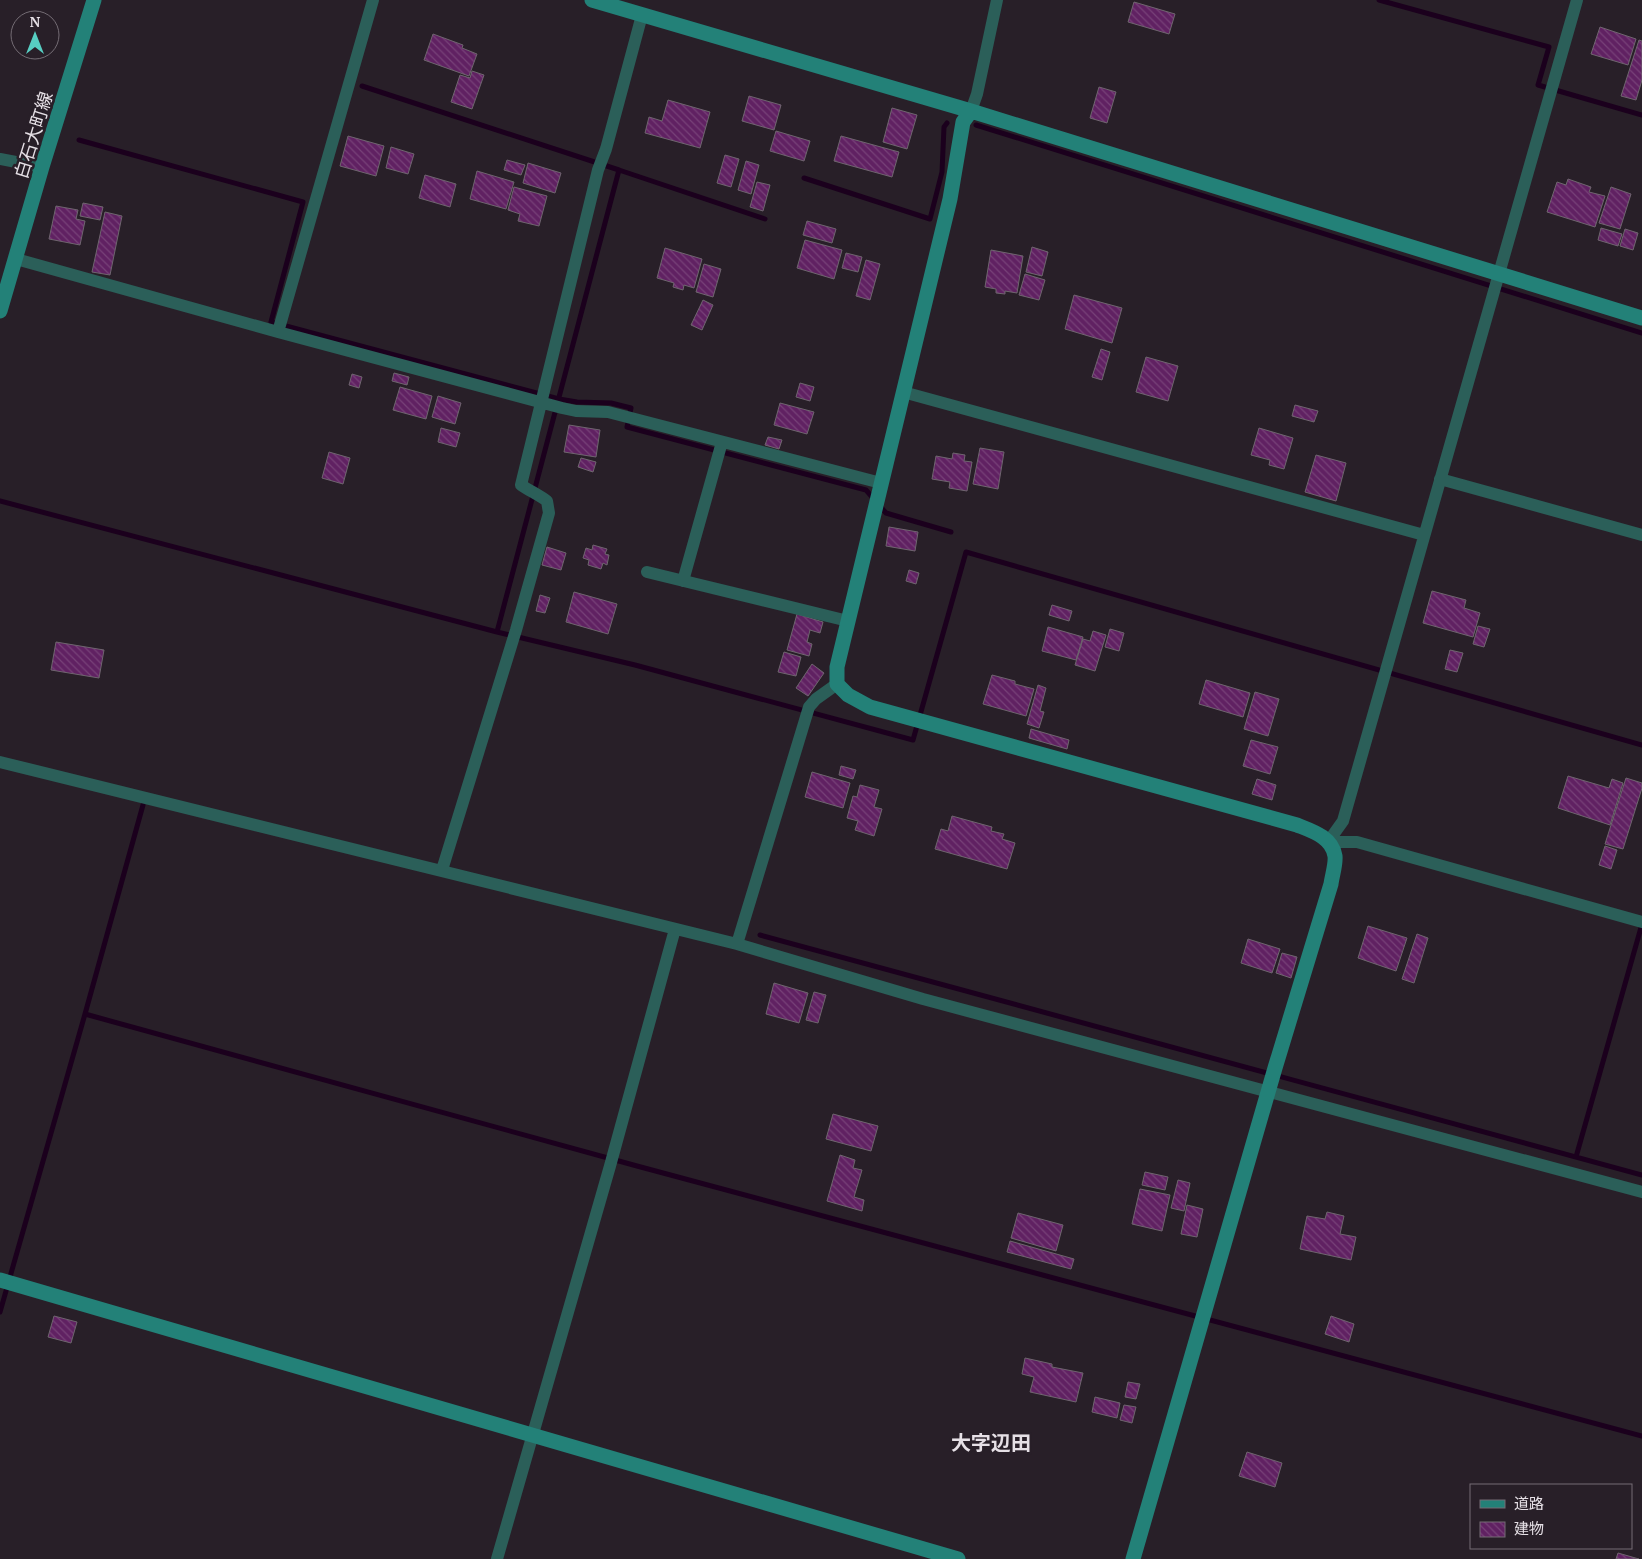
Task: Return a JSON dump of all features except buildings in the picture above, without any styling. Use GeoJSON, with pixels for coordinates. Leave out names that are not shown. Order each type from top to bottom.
{"type":"FeatureCollection","features":[{"type":"Feature","properties":{"kind":"street","name":"白石大町線"},"geometry":{"type":"LineString","coordinates":[[0,311],[94,0]]}},
{"type":"Feature","properties":{"kind":"street"},"geometry":{"type":"LineString","coordinates":[[279,327],[373,0]]}},
{"type":"Feature","properties":{"kind":"street"},"geometry":{"type":"LineString","coordinates":[[592,0],[971,111],[1496,282],[1642,318]]}},
{"type":"Feature","properties":{"kind":"street"},"geometry":{"type":"LineString","coordinates":[[998,0],[977,94],[971,111],[963,122],[950,199],[837,667],[837,684],[848,695],[870,707],[1297,825],[1318,834],[1328,842],[1335,856],[1332,884],[1272,1080],[1133,1559]]}},
{"type":"Feature","properties":{"kind":"street"},"geometry":{"type":"LineString","coordinates":[[1328,842],[1343,821],[1577,0]]}},
{"type":"Feature","properties":{"kind":"street"},"geometry":{"type":"LineString","coordinates":[[442,870],[514,636],[549,513],[547,501],[521,485],[598,170],[606,149],[642,15]]}},
{"type":"Feature","properties":{"kind":"street"},"geometry":{"type":"LineString","coordinates":[[0,159],[42,167]]}},
{"type":"Feature","properties":{"kind":"street"},"geometry":{"type":"LineString","coordinates":[[16,259],[279,327],[558,407],[576,411],[608,412],[720,449],[881,483]]}},
{"type":"Feature","properties":{"kind":"street"},"geometry":{"type":"LineString","coordinates":[[903,392],[1424,535]]}},
{"type":"Feature","properties":{"kind":"street"},"geometry":{"type":"LineString","coordinates":[[683,581],[720,449]]}},
{"type":"Feature","properties":{"kind":"street"},"geometry":{"type":"LineString","coordinates":[[1440,479],[1642,534]]}},
{"type":"Feature","properties":{"kind":"street"},"geometry":{"type":"LineString","coordinates":[[647,572],[848,621]]}},
{"type":"Feature","properties":{"kind":"street"},"geometry":{"type":"LineString","coordinates":[[737,944],[807,712],[816,699],[837,684]]}},
{"type":"Feature","properties":{"kind":"street"},"geometry":{"type":"LineString","coordinates":[[0,762],[737,944],[932,1002],[1272,1080],[1642,1192]]}},
{"type":"Feature","properties":{"kind":"street"},"geometry":{"type":"LineString","coordinates":[[1328,842],[1357,842],[1640,921]]}},
{"type":"Feature","properties":{"kind":"street"},"geometry":{"type":"LineString","coordinates":[[497,1559],[610,1166],[675,929]]}},
{"type":"Feature","properties":{"kind":"street"},"geometry":{"type":"LineString","coordinates":[[6,1282],[958,1559]]}},
{"type":"Feature","properties":{"kind":"waterway"},"geometry":{"type":"LineString","coordinates":[[1379,0],[1549,47],[1538,85],[1642,115]]}},
{"type":"Feature","properties":{"kind":"waterway"},"geometry":{"type":"LineString","coordinates":[[362,86],[619,170],[497,632]]}},
{"type":"Feature","properties":{"kind":"waterway"},"geometry":{"type":"LineString","coordinates":[[804,178],[930,219],[942,172],[944,127],[947,123]]}},
{"type":"Feature","properties":{"kind":"waterway"},"geometry":{"type":"LineString","coordinates":[[976,125],[1642,333]]}},
{"type":"Feature","properties":{"kind":"waterway"},"geometry":{"type":"LineString","coordinates":[[79,140],[303,202],[271,322],[559,399],[577,402],[611,403],[631,408],[627,427],[866,490],[886,513],[951,532]]}},
{"type":"Feature","properties":{"kind":"waterway"},"geometry":{"type":"LineString","coordinates":[[619,170],[765,219]]}},
{"type":"Feature","properties":{"kind":"waterway"},"geometry":{"type":"LineString","coordinates":[[0,501],[497,632],[635,665],[913,740],[966,552],[1642,745]]}},
{"type":"Feature","properties":{"kind":"waterway"},"geometry":{"type":"LineString","coordinates":[[85,1014],[143,805]]}},
{"type":"Feature","properties":{"kind":"waterway"},"geometry":{"type":"LineString","coordinates":[[1576,1157],[1642,924]]}},
{"type":"Feature","properties":{"kind":"waterway"},"geometry":{"type":"LineString","coordinates":[[760,935],[1642,1175]]}},
{"type":"Feature","properties":{"kind":"waterway"},"geometry":{"type":"LineString","coordinates":[[0,1312],[85,1014],[637,1166],[1642,1436]]}},
{"type":"Feature","properties":{"kind":"district","name":"大字辺田"},"geometry":{"type":"Point","coordinates":[991,1442]}}]}
